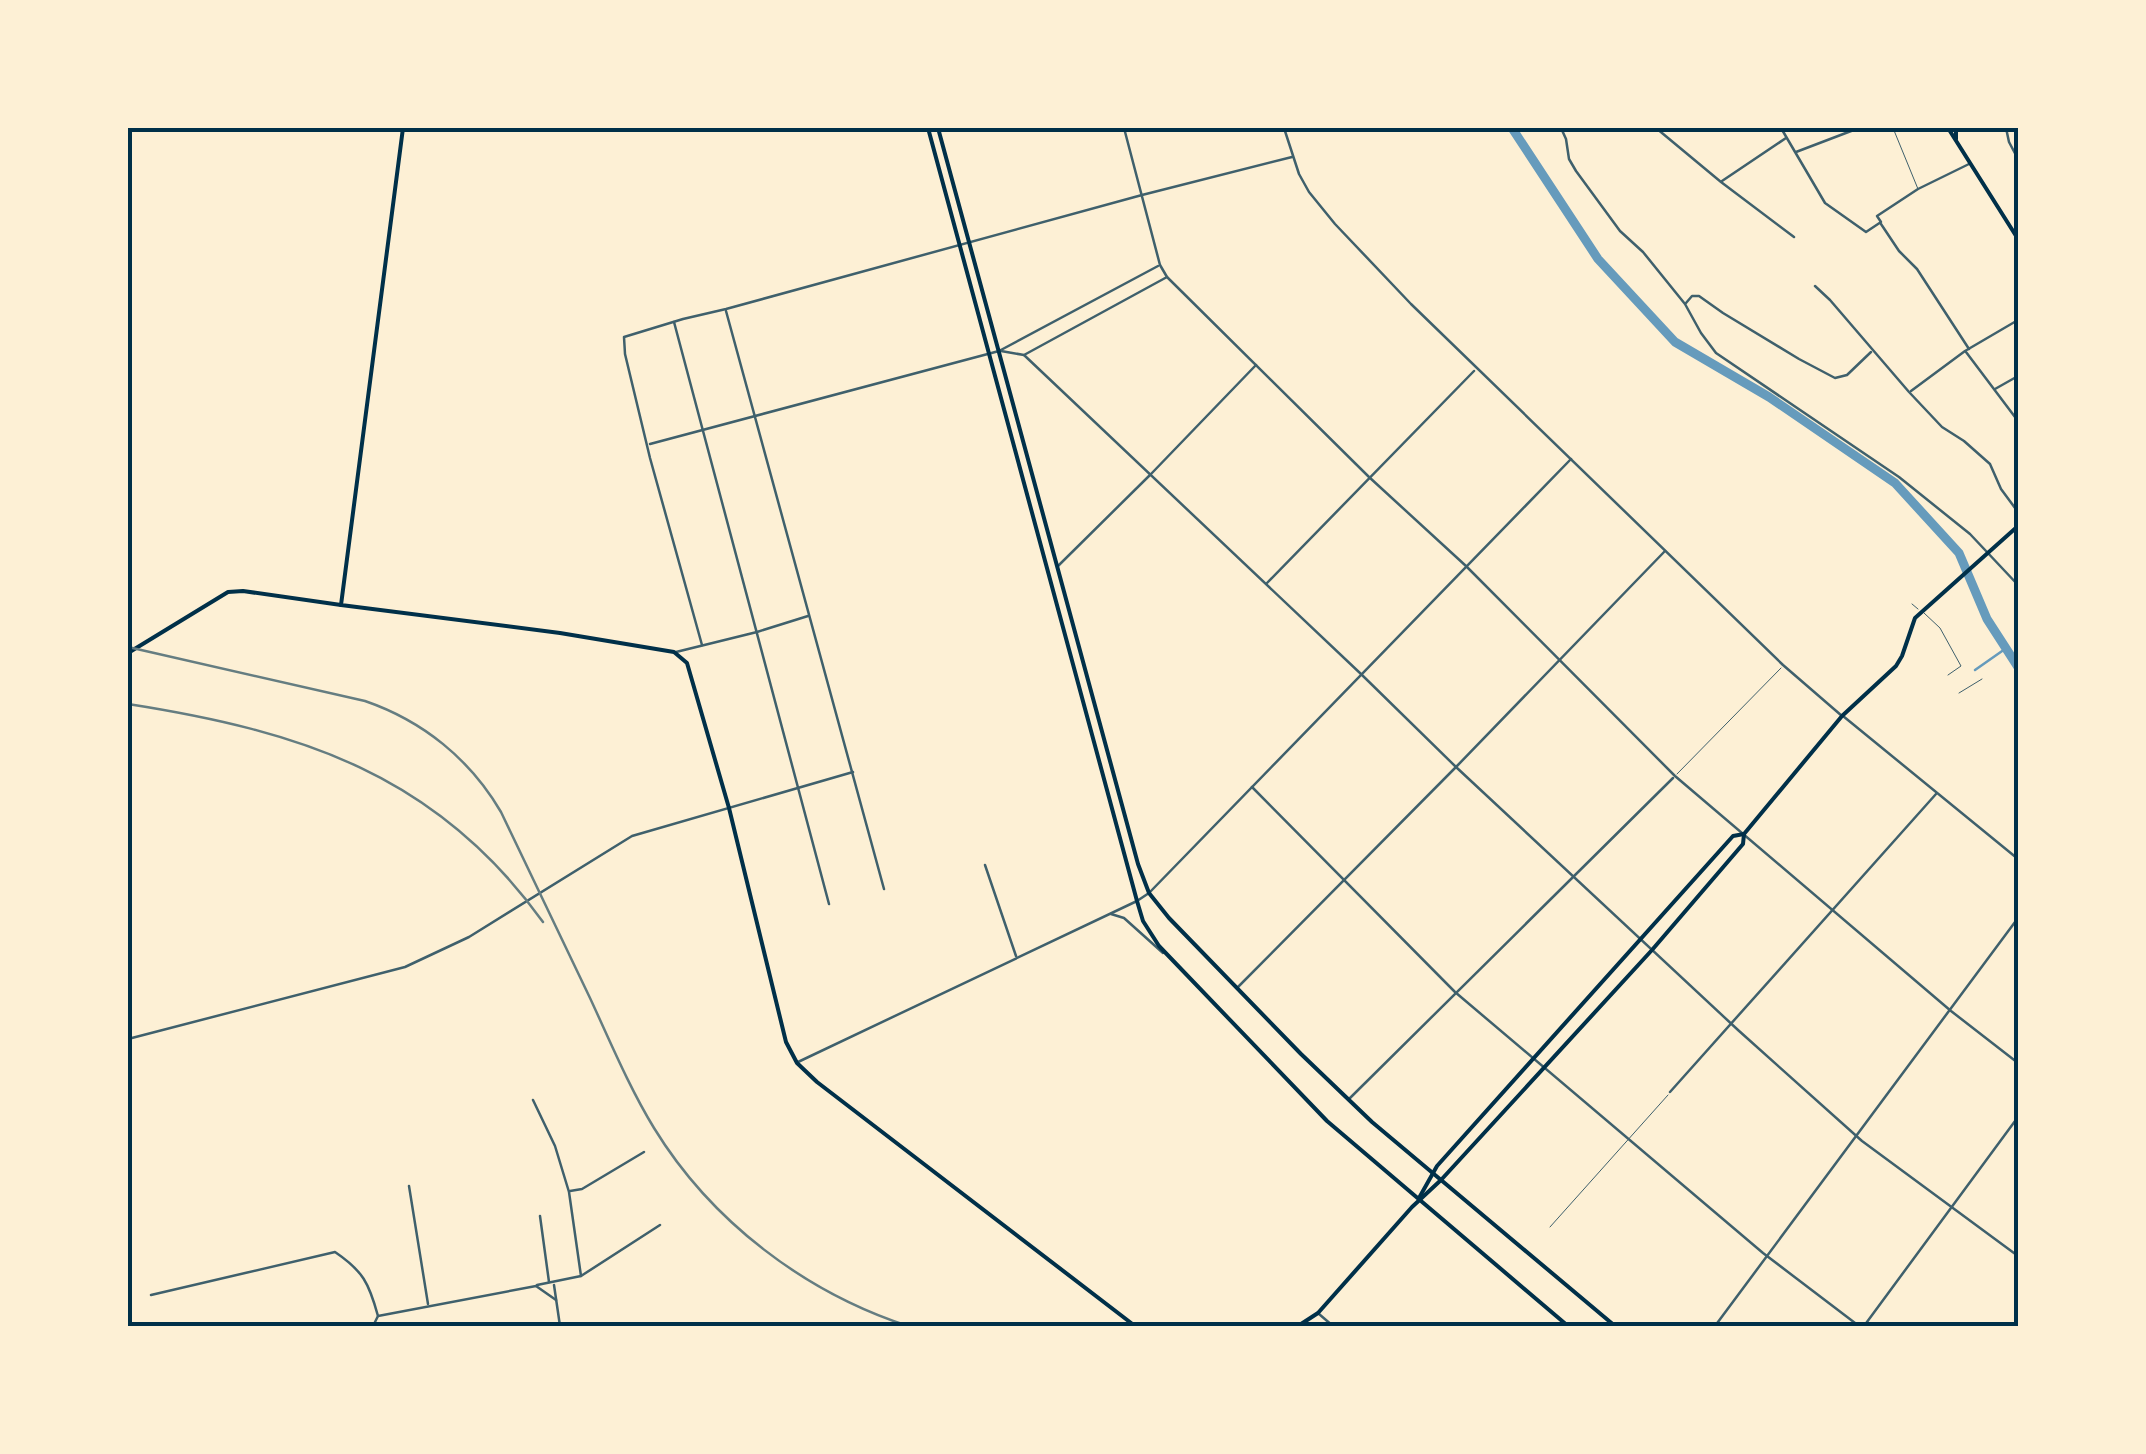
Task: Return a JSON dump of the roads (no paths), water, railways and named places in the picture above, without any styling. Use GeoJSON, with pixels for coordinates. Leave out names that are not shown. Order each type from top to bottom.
{"type":"FeatureCollection","features":[{"type":"Feature","properties":{"kind":"main road"},"geometry":{"type":"LineString","coordinates":[[341,605],[403,128]]}},
{"type":"Feature","properties":{"kind":"main road"},"geometry":{"type":"LineString","coordinates":[[928,128],[1137,901],[1150,932],[1327,1122],[1568,1326]]}},
{"type":"Feature","properties":{"kind":"main road"},"geometry":{"type":"LineString","coordinates":[[938,128],[1149,893],[1168,918],[1348,1100],[1615,1326]]}},
{"type":"Feature","properties":{"kind":"main road"},"geometry":{"type":"LineString","coordinates":[[1948,128],[2018,239]]}},
{"type":"Feature","properties":{"kind":"main road"},"geometry":{"type":"LineString","coordinates":[[1956,128],[1956,144]]}},
{"type":"Feature","properties":{"kind":"main road"},"geometry":{"type":"LineString","coordinates":[[1298,1326],[1318,1314],[1418,1200],[1441,1180],[1652,950],[1743,844],[1744,834],[1842,716],[1896,666],[1919,610],[2018,526]]}},
{"type":"Feature","properties":{"kind":"main road"},"geometry":{"type":"LineString","coordinates":[[128,653],[228,592],[243,591],[674,652],[687,664],[729,808],[786,1042],[797,1063],[1135,1326]]}},
{"type":"Feature","properties":{"kind":"main road"},"geometry":{"type":"LineString","coordinates":[[1418,1200],[1432,1173],[1640,939],[1734,836],[1744,834]]}},
{"type":"Feature","properties":{"kind":"street"},"geometry":{"type":"LineString","coordinates":[[1124,128],[1160,265],[1167,276],[1369,478],[1466,566],[1675,776],[2018,1064]]}},
{"type":"Feature","properties":{"kind":"street"},"geometry":{"type":"LineString","coordinates":[[1284,128],[1292,157],[1309,192],[1411,304],[1783,666],[2018,858]]}},
{"type":"Feature","properties":{"kind":"street"},"geometry":{"type":"LineString","coordinates":[[1561,128],[1576,171],[1620,231],[1643,252],[1685,304],[1716,353],[1899,477],[1970,534],[2018,585]]}},
{"type":"Feature","properties":{"kind":"street"},"geometry":{"type":"LineString","coordinates":[[1656,128],[1794,237]]}},
{"type":"Feature","properties":{"kind":"street"},"geometry":{"type":"LineString","coordinates":[[1782,128],[1825,202],[1866,232],[1880,222]]}},
{"type":"Feature","properties":{"kind":"street"},"geometry":{"type":"LineString","coordinates":[[1796,152],[1859,128]]}},
{"type":"Feature","properties":{"kind":"street"},"geometry":{"type":"LineString","coordinates":[[1893,128],[1918,189]]}},
{"type":"Feature","properties":{"kind":"street"},"geometry":{"type":"LineString","coordinates":[[2006,128],[2018,160]]}},
{"type":"Feature","properties":{"kind":"street"},"geometry":{"type":"LineString","coordinates":[[1721,182],[1787,138]]}},
{"type":"Feature","properties":{"kind":"street"},"geometry":{"type":"LineString","coordinates":[[702,645],[650,458],[624,338],[1292,157]]}},
{"type":"Feature","properties":{"kind":"street"},"geometry":{"type":"LineString","coordinates":[[1970,164],[1918,189],[1877,216],[1899,252],[1917,269],[2018,422]]}},
{"type":"Feature","properties":{"kind":"street"},"geometry":{"type":"LineString","coordinates":[[648,445],[999,351],[1160,265]]}},
{"type":"Feature","properties":{"kind":"street"},"geometry":{"type":"LineString","coordinates":[[1024,356],[1167,276]]}},
{"type":"Feature","properties":{"kind":"street"},"geometry":{"type":"LineString","coordinates":[[1815,286],[1947,431],[1990,464],[2000,490],[2018,512]]}},
{"type":"Feature","properties":{"kind":"street"},"geometry":{"type":"LineString","coordinates":[[1685,304],[1692,296],[1699,296],[1723,314],[1835,378],[1847,375],[1872,352]]}},
{"type":"Feature","properties":{"kind":"street"},"geometry":{"type":"LineString","coordinates":[[726,310],[884,888]]}},
{"type":"Feature","properties":{"kind":"street"},"geometry":{"type":"LineString","coordinates":[[1909,392],[1967,350],[2018,320]]}},
{"type":"Feature","properties":{"kind":"street"},"geometry":{"type":"LineString","coordinates":[[674,322],[829,904]]}},
{"type":"Feature","properties":{"kind":"street"},"geometry":{"type":"LineString","coordinates":[[999,351],[1024,356],[1456,767],[1856,1136],[2018,1256]]}},
{"type":"Feature","properties":{"kind":"street"},"geometry":{"type":"LineString","coordinates":[[1057,568],[1256,365]]}},
{"type":"Feature","properties":{"kind":"street"},"geometry":{"type":"LineString","coordinates":[[1266,584],[1476,368]]}},
{"type":"Feature","properties":{"kind":"street"},"geometry":{"type":"LineString","coordinates":[[1995,389],[2018,376]]}},
{"type":"Feature","properties":{"kind":"street"},"geometry":{"type":"LineString","coordinates":[[797,1063],[1149,893],[1571,459]]}},
{"type":"Feature","properties":{"kind":"street"},"geometry":{"type":"LineString","coordinates":[[1237,988],[1666,550]]}},
{"type":"Feature","properties":{"kind":"street"},"geometry":{"type":"LineString","coordinates":[[1912,604],[1940,628],[1961,666],[1948,675]]}},
{"type":"Feature","properties":{"kind":"street"},"geometry":{"type":"LineString","coordinates":[[674,652],[810,615]]}},
{"type":"Feature","properties":{"kind":"street"},"geometry":{"type":"LineString","coordinates":[[1348,1100],[1783,666]]}},
{"type":"Feature","properties":{"kind":"street"},"geometry":{"type":"LineString","coordinates":[[1958,693],[1982,679]]}},
{"type":"Feature","properties":{"kind":"street"},"geometry":{"type":"LineString","coordinates":[[128,1038],[406,967],[491,924],[632,836],[852,772]]}},
{"type":"Feature","properties":{"kind":"street"},"geometry":{"type":"LineString","coordinates":[[1252,787],[1455,992],[1766,1256],[1861,1326],[2018,1117]]}},
{"type":"Feature","properties":{"kind":"street"},"geometry":{"type":"LineString","coordinates":[[1550,1226],[1937,792]]}},
{"type":"Feature","properties":{"kind":"street"},"geometry":{"type":"LineString","coordinates":[[985,865],[1017,958]]}},
{"type":"Feature","properties":{"kind":"street"},"geometry":{"type":"LineString","coordinates":[[1109,914],[1124,918],[1177,964]]}},
{"type":"Feature","properties":{"kind":"street"},"geometry":{"type":"LineString","coordinates":[[1715,1326],[2018,918]]}},
{"type":"Feature","properties":{"kind":"street"},"geometry":{"type":"LineString","coordinates":[[533,1100],[555,1146],[569,1192],[582,1276]]}},
{"type":"Feature","properties":{"kind":"street"},"geometry":{"type":"LineString","coordinates":[[569,1192],[582,1190],[644,1152]]}},
{"type":"Feature","properties":{"kind":"street"},"geometry":{"type":"LineString","coordinates":[[409,1186],[428,1306]]}},
{"type":"Feature","properties":{"kind":"street"},"geometry":{"type":"LineString","coordinates":[[540,1216],[560,1326]]}},
{"type":"Feature","properties":{"kind":"street"},"geometry":{"type":"LineString","coordinates":[[378,1316],[582,1276],[660,1225]]}},
{"type":"Feature","properties":{"kind":"street"},"geometry":{"type":"LineString","coordinates":[[150,1295],[335,1252],[356,1266],[370,1287],[378,1316],[373,1326]]}},
{"type":"Feature","properties":{"kind":"street"},"geometry":{"type":"LineString","coordinates":[[536,1286],[556,1300]]}},
{"type":"Feature","properties":{"kind":"street"},"geometry":{"type":"LineString","coordinates":[[1318,1314],[1333,1326]]}},
{"type":"Feature","properties":{"kind":"waterway"},"geometry":{"type":"LineString","coordinates":[[1512,128],[1598,259],[1675,342],[1769,397],[1895,483],[1959,553],[1987,619],[2018,667]]}},
{"type":"Feature","properties":{"kind":"waterway"},"geometry":{"type":"LineString","coordinates":[[1975,670],[2005,649]]}},
{"type":"Feature","properties":{"kind":"railway"},"geometry":{"type":"LineString","coordinates":[[128,647],[365,701],[406,719],[443,744],[475,775],[501,812],[628,1080],[677,1162],[732,1223],[763,1249],[832,1294],[908,1326]]}},
{"type":"Feature","properties":{"kind":"railway"},"geometry":{"type":"LineString","coordinates":[[128,704],[250,729],[307,746],[360,768],[410,795],[458,829],[502,871],[543,922]]}}]}
